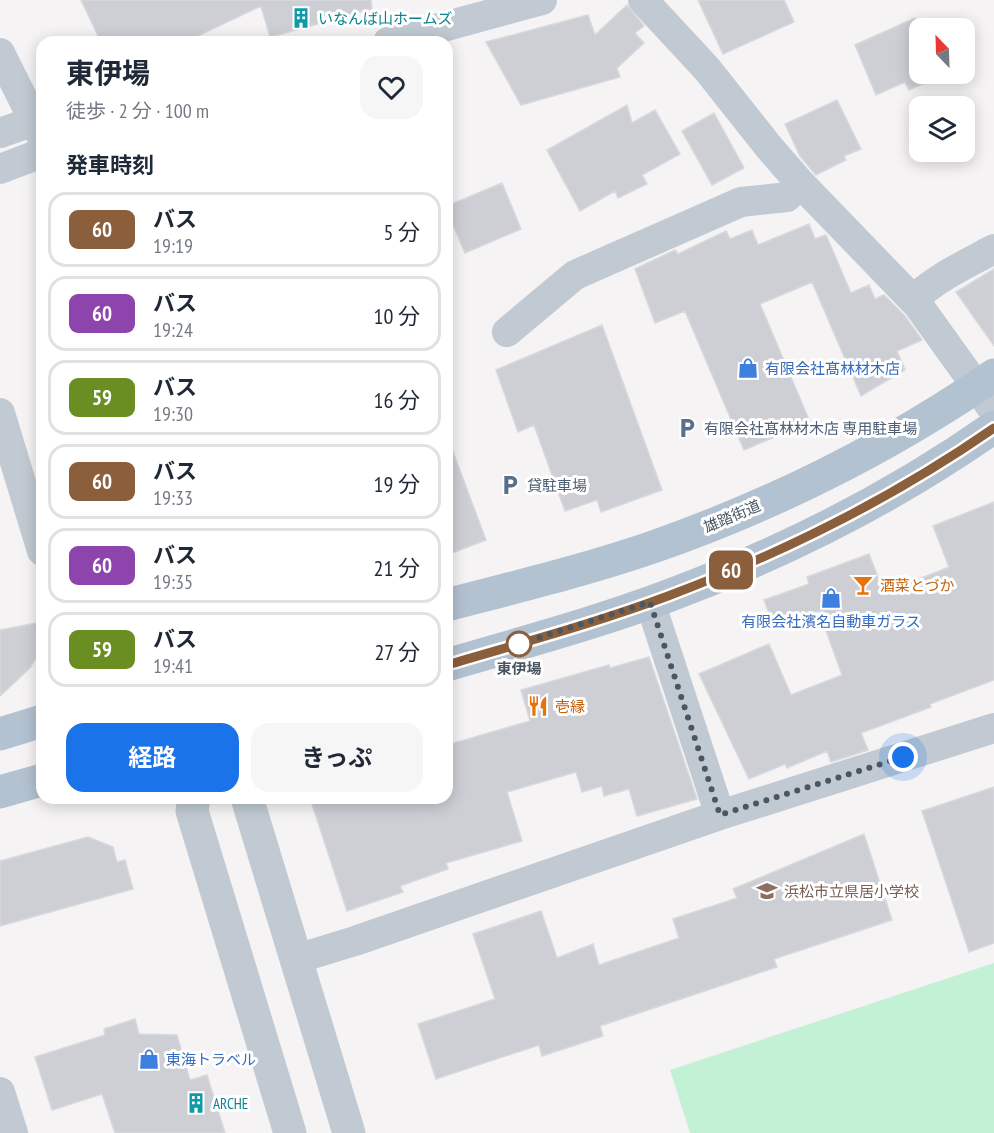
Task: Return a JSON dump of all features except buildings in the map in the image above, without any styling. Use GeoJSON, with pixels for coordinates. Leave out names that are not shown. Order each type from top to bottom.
{"type":"FeatureCollection","features":[{"type":"Feature","properties":{"kind":"main road","name":"雄踏街道"},"geometry":{"type":"LineString","coordinates":[[453,604],[602,563],[728,518],[842,465],[988,391]]}},
{"type":"Feature","properties":{"kind":"main road"},"geometry":{"type":"LineString","coordinates":[[453,663],[568,630],[719,575],[817,532],[912,481],[994,428]]}},
{"type":"Feature","properties":{"kind":"main road"},"geometry":{"type":"LineString","coordinates":[[0,734],[36,723]]}},
{"type":"Feature","properties":{"kind":"main road"},"geometry":{"type":"LineString","coordinates":[[0,792],[36,782]]}},
{"type":"Feature","properties":{"kind":"street"},"geometry":{"type":"LineString","coordinates":[[410,36],[542,0]]}},
{"type":"Feature","properties":{"kind":"street"},"geometry":{"type":"LineString","coordinates":[[643,0],[707,69],[768,147],[801,184],[913,300],[988,391]]}},
{"type":"Feature","properties":{"kind":"street"},"geometry":{"type":"LineString","coordinates":[[0,53],[36,125]]}},
{"type":"Feature","properties":{"kind":"street"},"geometry":{"type":"LineString","coordinates":[[0,133],[36,133]]}},
{"type":"Feature","properties":{"kind":"street"},"geometry":{"type":"LineString","coordinates":[[0,169],[36,155]]}},
{"type":"Feature","properties":{"kind":"street"},"geometry":{"type":"LineString","coordinates":[[507,332],[575,274],[741,202],[787,197],[801,184]]}},
{"type":"Feature","properties":{"kind":"street"},"geometry":{"type":"LineString","coordinates":[[913,300],[959,268],[994,249]]}},
{"type":"Feature","properties":{"kind":"street"},"geometry":{"type":"LineString","coordinates":[[0,412],[33,486],[36,507]]}},
{"type":"Feature","properties":{"kind":"street"},"geometry":{"type":"LineString","coordinates":[[650,602],[720,815]]}},
{"type":"Feature","properties":{"kind":"street"},"geometry":{"type":"LineString","coordinates":[[296,959],[355,941],[720,815],[994,728]]}},
{"type":"Feature","properties":{"kind":"street"},"geometry":{"type":"LineString","coordinates":[[193,804],[192,811],[290,1133]]}},
{"type":"Feature","properties":{"kind":"street"},"geometry":{"type":"LineString","coordinates":[[249,804],[349,1133]]}},
{"type":"Feature","properties":{"kind":"street"},"geometry":{"type":"LineString","coordinates":[[0,1092],[13,1133]]}},
{"type":"Feature","properties":{"kind":"green space"},"geometry":{"type":"Polygon","coordinates":[[[994,963],[994,1133],[690,1133],[670,1070],[994,963]]]}},
{"type":"Feature","properties":{"kind":"bus line","name":"60"},"geometry":{"type":"LineString","coordinates":[[453,663],[568,630],[650,602],[769,554],[817,532],[912,481],[994,428]]}},
{"type":"Feature","properties":{"kind":"place","name":"いなんば山ホームズ"},"geometry":{"type":"Point","coordinates":[301,18]}},
{"type":"Feature","properties":{"kind":"place","name":"有限会社髙林材木店"},"geometry":{"type":"Point","coordinates":[748,368]}},
{"type":"Feature","properties":{"kind":"place","name":"有限会社髙林材木店 専用駐車場"},"geometry":{"type":"Point","coordinates":[687,428]}},
{"type":"Feature","properties":{"kind":"place","name":"貸駐車場"},"geometry":{"type":"Point","coordinates":[510,485]}},
{"type":"Feature","properties":{"kind":"place","name":"酒菜とづか"},"geometry":{"type":"Point","coordinates":[863,585]}},
{"type":"Feature","properties":{"kind":"place","name":"有限会社濱名自動車ガラス"},"geometry":{"type":"Point","coordinates":[831,598]}},
{"type":"Feature","properties":{"kind":"place","name":"東伊場"},"geometry":{"type":"Point","coordinates":[519,644]}},
{"type":"Feature","properties":{"kind":"place","name":"壱縁"},"geometry":{"type":"Point","coordinates":[538,706]}},
{"type":"Feature","properties":{"kind":"place","name":"浜松市立県居小学校"},"geometry":{"type":"Point","coordinates":[767,891]}},
{"type":"Feature","properties":{"kind":"place","name":"東海トラベル"},"geometry":{"type":"Point","coordinates":[149,1059]}},
{"type":"Feature","properties":{"kind":"place","name":"ARCHE"},"geometry":{"type":"Point","coordinates":[196,1103]}},
{"type":"Feature","properties":{"kind":"route"},"geometry":{"type":"LineString","coordinates":[[519,644],[650,602],[720,815],[903,757]]}}]}
